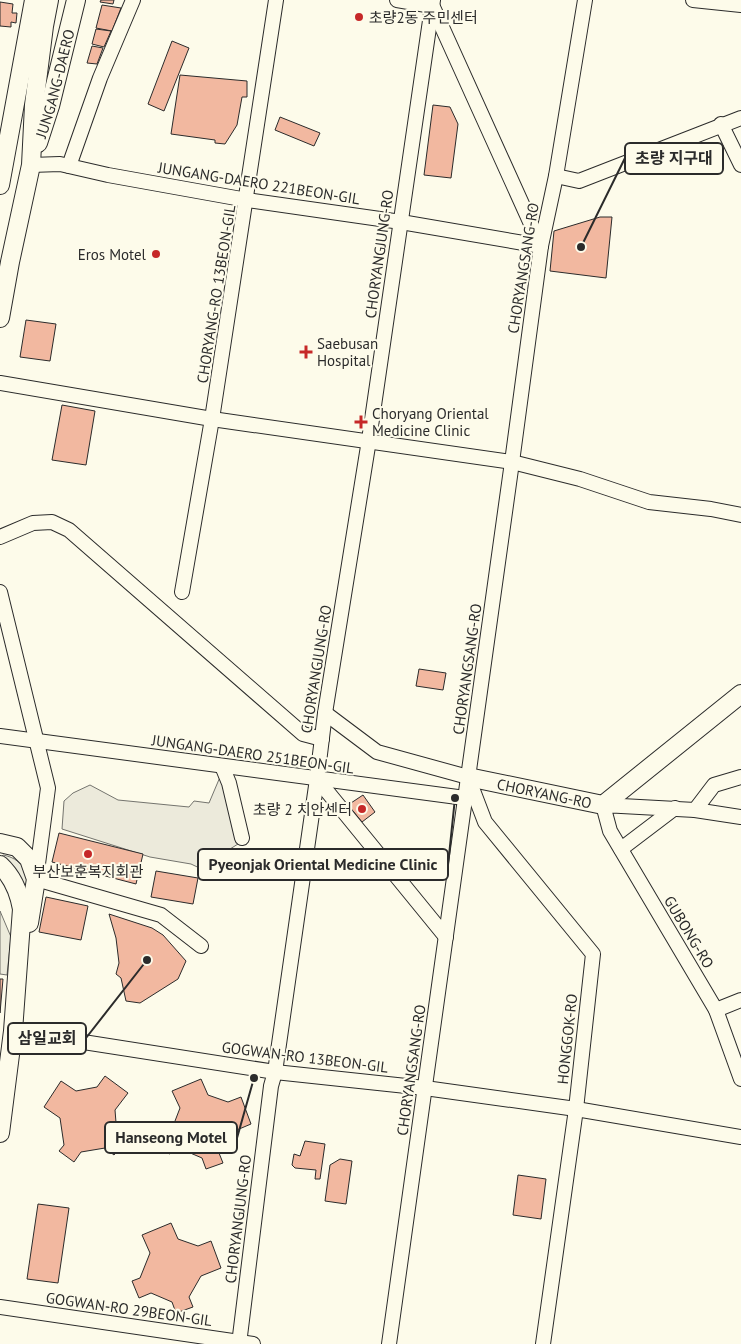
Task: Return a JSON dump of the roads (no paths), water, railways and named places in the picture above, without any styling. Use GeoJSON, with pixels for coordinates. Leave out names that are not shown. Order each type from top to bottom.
{"type":"FeatureCollection","features":[{"type":"Feature","properties":{"kind":"main road","name":"JUNGANG-DAERO"},"geometry":{"type":"LineString","coordinates":[[0,185],[34,0]]}},
{"type":"Feature","properties":{"kind":"main road","name":"JUNGANG-DAERO"},"geometry":{"type":"LineString","coordinates":[[31,165],[34,105],[44,26],[50,0]]}},
{"type":"Feature","properties":{"kind":"main road","name":"JUNGANG-DAERO"},"geometry":{"type":"LineString","coordinates":[[0,318],[31,165],[50,106],[76,0]]}},
{"type":"Feature","properties":{"kind":"main road","name":"CHORYANG-RO"},"geometry":{"type":"LineString","coordinates":[[468,777],[603,805],[741,694]]}},
{"type":"Feature","properties":{"kind":"main road"},"geometry":{"type":"LineString","coordinates":[[0,843],[17,848],[29,860],[36,880],[26,942],[19,965]]}},
{"type":"Feature","properties":{"kind":"main road"},"geometry":{"type":"LineString","coordinates":[[0,865],[11,878],[19,893],[22,909],[13,1031],[0,1133]]}},
{"type":"Feature","properties":{"kind":"street"},"geometry":{"type":"LineString","coordinates":[[69,166],[100,78],[133,0]]}},
{"type":"Feature","properties":{"kind":"street","name":"CHORYANG-RO 13BEON-GIL"},"geometry":{"type":"LineString","coordinates":[[182,592],[247,200],[276,0]]}},
{"type":"Feature","properties":{"kind":"street"},"geometry":{"type":"LineString","coordinates":[[398,0],[431,2],[541,246]]}},
{"type":"Feature","properties":{"kind":"street","name":"CHORYANGSANG-RO"},"geometry":{"type":"LineString","coordinates":[[389,1344],[541,246],[556,176],[585,0]]}},
{"type":"Feature","properties":{"kind":"street"},"geometry":{"type":"LineString","coordinates":[[694,0],[741,5]]}},
{"type":"Feature","properties":{"kind":"street","name":"CHORYANGJUNG-RO"},"geometry":{"type":"LineString","coordinates":[[243,1343],[271,1086],[275,1072],[317,779],[324,713],[369,440],[431,2]]}},
{"type":"Feature","properties":{"kind":"street"},"geometry":{"type":"LineString","coordinates":[[556,176],[579,181],[721,124],[741,118]]}},
{"type":"Feature","properties":{"kind":"street"},"geometry":{"type":"LineString","coordinates":[[721,124],[741,164]]}},
{"type":"Feature","properties":{"kind":"street","name":"JUNGANG-DAERO 221BEON-GIL"},"geometry":{"type":"LineString","coordinates":[[31,165],[60,164],[247,200],[401,222],[541,246]]}},
{"type":"Feature","properties":{"kind":"street"},"geometry":{"type":"LineString","coordinates":[[0,383],[212,418],[512,462],[580,478],[648,502],[711,509],[741,515]]}},
{"type":"Feature","properties":{"kind":"street"},"geometry":{"type":"LineString","coordinates":[[0,537],[33,522],[52,522],[69,530],[303,734],[322,739]]}},
{"type":"Feature","properties":{"kind":"street"},"geometry":{"type":"LineString","coordinates":[[0,592],[48,788],[36,880],[161,915],[202,946]]}},
{"type":"Feature","properties":{"kind":"street","name":"CHORYANG-RO"},"geometry":{"type":"LineString","coordinates":[[324,713],[377,752],[468,777]]}},
{"type":"Feature","properties":{"kind":"street","name":"JUNGANG-DAERO 251BEON-GIL"},"geometry":{"type":"LineString","coordinates":[[0,736],[465,798]]}},
{"type":"Feature","properties":{"kind":"street"},"geometry":{"type":"LineString","coordinates":[[222,766],[229,783],[242,838]]}},
{"type":"Feature","properties":{"kind":"street","name":"HONGGOK-RO"},"geometry":{"type":"LineString","coordinates":[[468,777],[484,822],[593,954],[576,1110],[543,1344]]}},
{"type":"Feature","properties":{"kind":"street"},"geometry":{"type":"LineString","coordinates":[[695,810],[714,785],[741,777]]}},
{"type":"Feature","properties":{"kind":"street"},"geometry":{"type":"LineString","coordinates":[[317,779],[446,937]]}},
{"type":"Feature","properties":{"kind":"street"},"geometry":{"type":"LineString","coordinates":[[603,805],[675,808],[741,817]]}},
{"type":"Feature","properties":{"kind":"street","name":"GUBONG-RO"},"geometry":{"type":"LineString","coordinates":[[603,805],[610,831],[716,1010],[741,1079]]}},
{"type":"Feature","properties":{"kind":"street"},"geometry":{"type":"LineString","coordinates":[[621,849],[675,808]]}},
{"type":"Feature","properties":{"kind":"street"},"geometry":{"type":"LineString","coordinates":[[716,1010],[741,1000]]}},
{"type":"Feature","properties":{"kind":"street","name":"GOGWAN-RO 13BEON-GIL"},"geometry":{"type":"LineString","coordinates":[[13,1031],[275,1072],[425,1088],[741,1137]]}},
{"type":"Feature","properties":{"kind":"street","name":"GOGWAN-RO 29BEON-GIL"},"geometry":{"type":"LineString","coordinates":[[0,1306],[243,1343]]}},
{"type":"Feature","properties":{"kind":"place","name":"초량2동 주민센터"},"geometry":{"type":"Point","coordinates":[359,17]}},
{"type":"Feature","properties":{"kind":"place","name":"초량 지구대"},"geometry":{"type":"Point","coordinates":[581,247]}},
{"type":"Feature","properties":{"kind":"place","name":"Eros Motel"},"geometry":{"type":"Point","coordinates":[156,254]}},
{"type":"Feature","properties":{"kind":"place","name":"Saebusan Hospital"},"geometry":{"type":"Point","coordinates":[306,352]}},
{"type":"Feature","properties":{"kind":"place","name":"Choryang Oriental Medicine Clinic"},"geometry":{"type":"Point","coordinates":[361,422]}},
{"type":"Feature","properties":{"kind":"place","name":"Pyeonjak Oriental Medicine Clinic"},"geometry":{"type":"Point","coordinates":[455,798]}},
{"type":"Feature","properties":{"kind":"place","name":"초량 2 치안센터"},"geometry":{"type":"Point","coordinates":[362,809]}},
{"type":"Feature","properties":{"kind":"place","name":"부산보훈복지회관"},"geometry":{"type":"Point","coordinates":[88,854]}},
{"type":"Feature","properties":{"kind":"place","name":"삼일교회"},"geometry":{"type":"Point","coordinates":[147,960]}},
{"type":"Feature","properties":{"kind":"place","name":"Hanseong Motel"},"geometry":{"type":"Point","coordinates":[254,1078]}}]}
